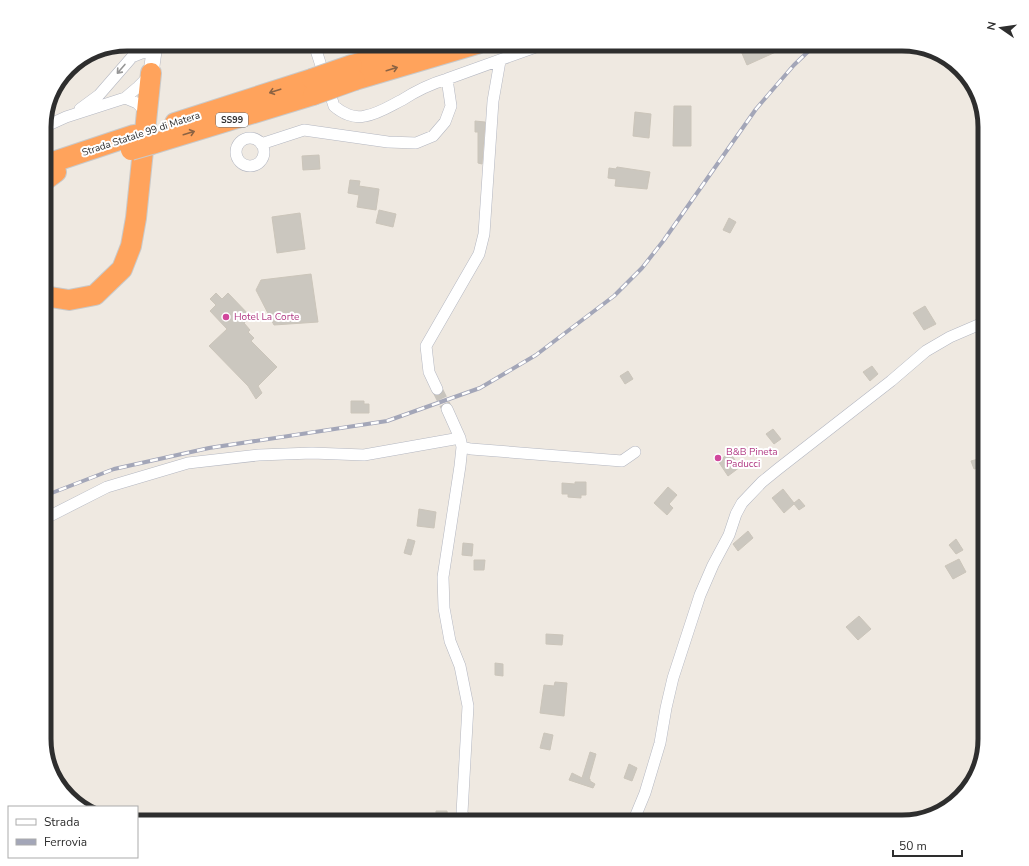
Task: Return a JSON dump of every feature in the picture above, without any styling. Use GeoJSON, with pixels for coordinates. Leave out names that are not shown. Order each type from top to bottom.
{"type":"FeatureCollection","features":[{"type":"Feature","properties":{"kind":"highway"},"geometry":{"type":"LineString","coordinates":[[380,58],[394,51]]}},
{"type":"Feature","properties":{"kind":"highway","name":"SS99"},"geometry":{"type":"LineString","coordinates":[[353,73],[380,58],[403,51]]}},
{"type":"Feature","properties":{"kind":"highway","name":"SS99"},"geometry":{"type":"LineString","coordinates":[[353,73],[447,51]]}},
{"type":"Feature","properties":{"kind":"highway"},"geometry":{"type":"LineString","coordinates":[[51,297],[69,300],[96,295],[122,269],[131,246],[136,218],[151,73]]}},
{"type":"Feature","properties":{"kind":"highway","name":"Strada Statale 99 di Matera"},"geometry":{"type":"LineString","coordinates":[[51,172],[144,134],[313,87],[353,73]]}},
{"type":"Feature","properties":{"kind":"street"},"geometry":{"type":"LineString","coordinates":[[66,117],[99,95],[132,57],[146,51]]}},
{"type":"Feature","properties":{"kind":"street"},"geometry":{"type":"LineString","coordinates":[[51,124],[66,117],[125,98],[151,73],[154,51]]}},
{"type":"Feature","properties":{"kind":"street"},"geometry":{"type":"LineString","coordinates":[[316,51],[334,106],[340,111],[352,116],[365,117],[382,111],[430,84],[526,51]]}},
{"type":"Feature","properties":{"kind":"street"},"geometry":{"type":"LineString","coordinates":[[437,389],[429,372],[426,346],[479,254],[484,234],[493,101],[500,61]]}},
{"type":"Feature","properties":{"kind":"street"},"geometry":{"type":"LineString","coordinates":[[261,144],[304,130],[388,142],[416,143],[433,136],[445,122],[451,106],[447,79]]}},
{"type":"Feature","properties":{"kind":"street"},"geometry":{"type":"LineString","coordinates":[[125,98],[137,103],[144,134]]}},
{"type":"Feature","properties":{"kind":"street"},"geometry":{"type":"LineString","coordinates":[[636,815],[645,793],[660,743],[673,678],[700,595],[713,565],[729,535],[736,514],[742,503],[778,468],[885,386],[926,351],[950,337],[978,325]]}},
{"type":"Feature","properties":{"kind":"street"},"geometry":{"type":"LineString","coordinates":[[447,409],[461,442],[460,466],[443,577],[444,608],[450,641],[460,666],[468,706],[463,815]]}},
{"type":"Feature","properties":{"kind":"street"},"geometry":{"type":"LineString","coordinates":[[51,515],[107,487],[188,463],[259,456],[312,453],[364,455],[461,442],[471,449],[622,461],[635,452]]}},
{"type":"Feature","properties":{"kind":"building"},"geometry":{"type":"Polygon","coordinates":[[[741,51],[778,51],[747,65],[741,51]]]}},
{"type":"Feature","properties":{"kind":"building"},"geometry":{"type":"Polygon","coordinates":[[[674,106],[691,106],[691,146],[673,146],[674,106]]]}},
{"type":"Feature","properties":{"kind":"building"},"geometry":{"type":"Polygon","coordinates":[[[635,112],[651,114],[649,138],[633,136],[635,112]]]}},
{"type":"Feature","properties":{"kind":"building"},"geometry":{"type":"Polygon","coordinates":[[[475,121],[485,122],[482,164],[478,163],[478,132],[475,132],[475,121]]]}},
{"type":"Feature","properties":{"kind":"building"},"geometry":{"type":"Polygon","coordinates":[[[319,155],[320,169],[303,170],[302,156],[319,155]]]}},
{"type":"Feature","properties":{"kind":"building"},"geometry":{"type":"Polygon","coordinates":[[[617,167],[650,172],[647,189],[615,186],[616,179],[608,178],[609,168],[616,169],[617,167]]]}},
{"type":"Feature","properties":{"kind":"building"},"geometry":{"type":"Polygon","coordinates":[[[350,180],[360,181],[359,186],[379,189],[376,210],[357,207],[359,195],[348,193],[350,180]]]}},
{"type":"Feature","properties":{"kind":"building"},"geometry":{"type":"Polygon","coordinates":[[[379,210],[396,214],[393,227],[376,223],[379,210]]]}},
{"type":"Feature","properties":{"kind":"building"},"geometry":{"type":"Polygon","coordinates":[[[300,213],[305,249],[277,253],[272,217],[300,213]]]}},
{"type":"Feature","properties":{"kind":"building"},"geometry":{"type":"Polygon","coordinates":[[[729,218],[736,222],[730,233],[723,230],[729,218]]]}},
{"type":"Feature","properties":{"kind":"building"},"geometry":{"type":"Polygon","coordinates":[[[311,274],[318,322],[274,325],[256,290],[261,280],[311,274]]]}},
{"type":"Feature","properties":{"kind":"building"},"geometry":{"type":"Polygon","coordinates":[[[216,293],[222,299],[228,293],[251,317],[244,323],[250,330],[248,332],[254,338],[251,341],[277,367],[258,386],[262,393],[256,399],[248,386],[209,346],[227,329],[210,311],[216,305],[210,299],[216,293]]]}},
{"type":"Feature","properties":{"kind":"building"},"geometry":{"type":"Polygon","coordinates":[[[925,306],[936,324],[924,330],[913,313],[925,306]]]}},
{"type":"Feature","properties":{"kind":"building"},"geometry":{"type":"Polygon","coordinates":[[[872,366],[878,374],[870,381],[863,372],[872,366]]]}},
{"type":"Feature","properties":{"kind":"building"},"geometry":{"type":"Polygon","coordinates":[[[628,371],[633,379],[625,384],[620,376],[628,371]]]}},
{"type":"Feature","properties":{"kind":"building"},"geometry":{"type":"Polygon","coordinates":[[[351,401],[364,401],[364,404],[369,404],[369,413],[351,413],[351,401]]]}},
{"type":"Feature","properties":{"kind":"building"},"geometry":{"type":"Polygon","coordinates":[[[773,429],[781,439],[774,444],[766,434],[773,429]]]}},
{"type":"Feature","properties":{"kind":"building"},"geometry":{"type":"Polygon","coordinates":[[[730,453],[740,467],[728,476],[718,461],[730,453]]]}},
{"type":"Feature","properties":{"kind":"building"},"geometry":{"type":"Polygon","coordinates":[[[978,459],[978,468],[974,469],[971,461],[978,459]]]}},
{"type":"Feature","properties":{"kind":"building"},"geometry":{"type":"Polygon","coordinates":[[[575,482],[586,482],[586,495],[581,495],[581,498],[568,497],[568,494],[562,494],[562,483],[575,484],[575,482]]]}},
{"type":"Feature","properties":{"kind":"building"},"geometry":{"type":"Polygon","coordinates":[[[668,487],[677,495],[669,504],[673,508],[667,515],[654,503],[668,487]]]}},
{"type":"Feature","properties":{"kind":"building"},"geometry":{"type":"Polygon","coordinates":[[[783,489],[794,503],[799,499],[805,506],[799,510],[794,504],[784,513],[772,498],[783,489]]]}},
{"type":"Feature","properties":{"kind":"building"},"geometry":{"type":"Polygon","coordinates":[[[419,509],[436,512],[434,528],[417,526],[419,509]]]}},
{"type":"Feature","properties":{"kind":"building"},"geometry":{"type":"Polygon","coordinates":[[[748,531],[753,538],[738,551],[733,544],[748,531]]]}},
{"type":"Feature","properties":{"kind":"building"},"geometry":{"type":"Polygon","coordinates":[[[408,539],[415,541],[411,555],[404,553],[408,539]]]}},
{"type":"Feature","properties":{"kind":"building"},"geometry":{"type":"Polygon","coordinates":[[[956,539],[963,550],[956,554],[949,545],[956,539]]]}},
{"type":"Feature","properties":{"kind":"building"},"geometry":{"type":"Polygon","coordinates":[[[463,543],[473,544],[472,556],[462,555],[463,543]]]}},
{"type":"Feature","properties":{"kind":"building"},"geometry":{"type":"Polygon","coordinates":[[[959,559],[966,572],[953,579],[945,566],[959,559]]]}},
{"type":"Feature","properties":{"kind":"building"},"geometry":{"type":"Polygon","coordinates":[[[474,560],[485,560],[484,570],[474,570],[474,560]]]}},
{"type":"Feature","properties":{"kind":"building"},"geometry":{"type":"Polygon","coordinates":[[[859,616],[871,629],[858,640],[846,627],[859,616]]]}},
{"type":"Feature","properties":{"kind":"building"},"geometry":{"type":"Polygon","coordinates":[[[546,634],[563,635],[562,645],[546,644],[546,634]]]}},
{"type":"Feature","properties":{"kind":"building"},"geometry":{"type":"Polygon","coordinates":[[[495,663],[503,664],[503,676],[495,675],[495,663]]]}},
{"type":"Feature","properties":{"kind":"building"},"geometry":{"type":"Polygon","coordinates":[[[555,682],[567,683],[564,716],[540,713],[544,685],[554,686],[555,682]]]}},
{"type":"Feature","properties":{"kind":"building"},"geometry":{"type":"Polygon","coordinates":[[[544,733],[553,735],[550,750],[540,748],[544,733]]]}},
{"type":"Feature","properties":{"kind":"building"},"geometry":{"type":"Polygon","coordinates":[[[590,752],[596,754],[589,779],[595,784],[593,788],[569,780],[572,773],[582,778],[590,752]]]}},
{"type":"Feature","properties":{"kind":"building"},"geometry":{"type":"Polygon","coordinates":[[[629,764],[637,768],[632,781],[624,778],[629,764]]]}},
{"type":"Feature","properties":{"kind":"building"},"geometry":{"type":"Polygon","coordinates":[[[436,811],[447,811],[447,815],[436,815],[436,811]]]}},
{"type":"Feature","properties":{"kind":"tunnel"},"geometry":{"type":"LineString","coordinates":[[437,389],[447,409]]}},
{"type":"Feature","properties":{"kind":"railway"},"geometry":{"type":"LineString","coordinates":[[51,493],[114,469],[209,448],[387,421],[480,388],[536,355],[614,296],[642,268],[664,240],[756,109],[794,65],[809,51]]}},
{"type":"Feature","properties":{"kind":"place","name":"Hotel La Corte"},"geometry":{"type":"Point","coordinates":[226,317]}},
{"type":"Feature","properties":{"kind":"place","name":"B&B Pineta Paducci"},"geometry":{"type":"Point","coordinates":[718,458]}}]}
